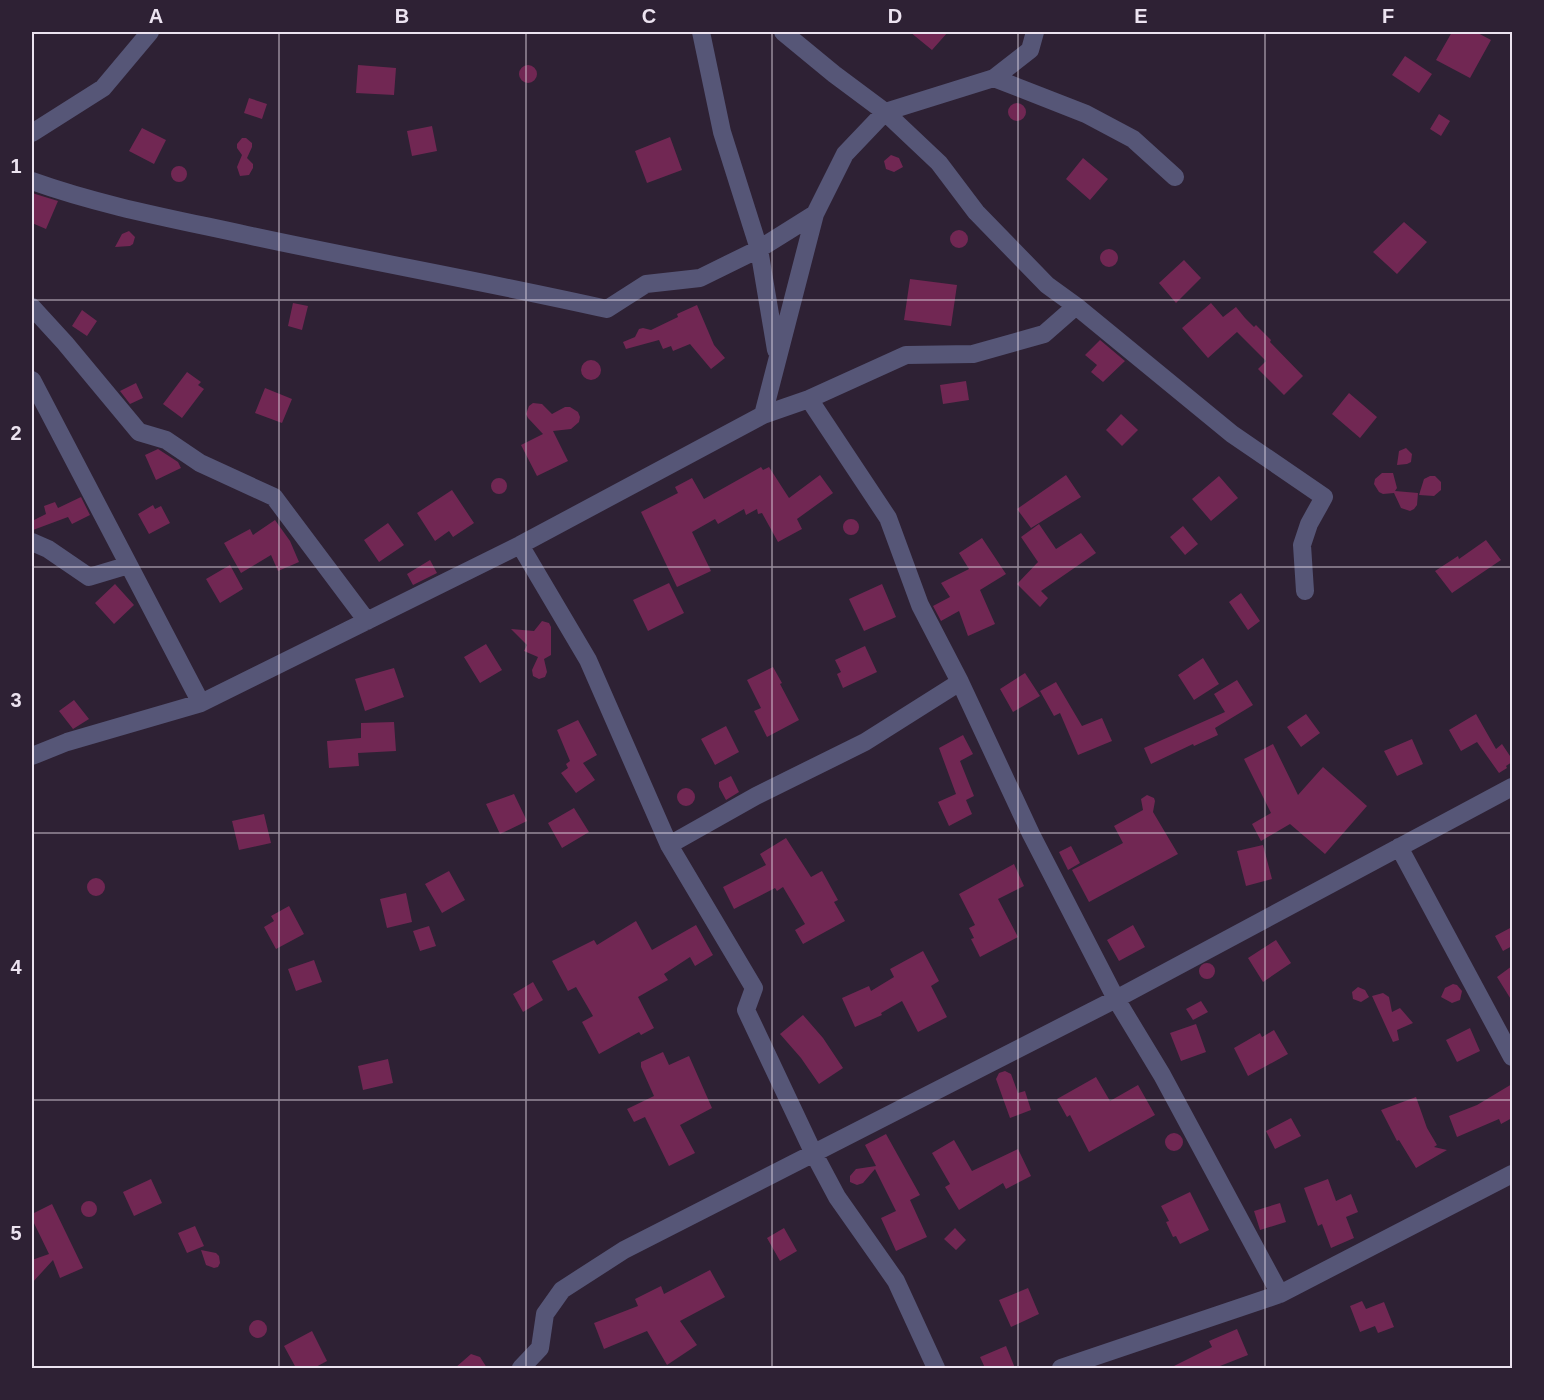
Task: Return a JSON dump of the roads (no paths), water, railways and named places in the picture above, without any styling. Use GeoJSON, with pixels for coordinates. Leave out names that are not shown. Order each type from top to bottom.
{"type":"FeatureCollection","features":[{"type":"Feature","properties":{"kind":"street"},"geometry":{"type":"LineString","coordinates":[[32,133],[103,88],[150,32]]}},
{"type":"Feature","properties":{"kind":"street"},"geometry":{"type":"LineString","coordinates":[[701,32],[722,132],[759,249],[777,357]]}},
{"type":"Feature","properties":{"kind":"street"},"geometry":{"type":"LineString","coordinates":[[783,32],[885,112],[939,163],[976,212],[1047,285],[1076,306],[1232,434],[1324,497],[1309,524],[1302,545],[1305,591]]}},
{"type":"Feature","properties":{"kind":"street"},"geometry":{"type":"LineString","coordinates":[[763,415],[815,213],[845,154],[885,112],[994,78],[1030,50],[1035,32]]}},
{"type":"Feature","properties":{"kind":"street"},"geometry":{"type":"LineString","coordinates":[[994,78],[1086,114],[1123,134],[1132,139],[1175,177]]}},
{"type":"Feature","properties":{"kind":"street"},"geometry":{"type":"LineString","coordinates":[[32,181],[64,193],[129,210],[488,282],[607,309],[646,284],[700,278],[759,249],[815,213]]}},
{"type":"Feature","properties":{"kind":"street"},"geometry":{"type":"LineString","coordinates":[[32,756],[67,742],[201,703],[520,545],[763,415],[809,399],[906,355],[974,354],[1044,334],[1076,306]]}},
{"type":"Feature","properties":{"kind":"street"},"geometry":{"type":"LineString","coordinates":[[32,307],[139,432],[166,440],[200,463],[274,497],[367,621]]}},
{"type":"Feature","properties":{"kind":"street"},"geometry":{"type":"LineString","coordinates":[[32,380],[201,703]]}},
{"type":"Feature","properties":{"kind":"street"},"geometry":{"type":"LineString","coordinates":[[809,399],[888,518],[920,605],[960,682],[1031,834],[1116,999],[1162,1075],[1281,1294]]}},
{"type":"Feature","properties":{"kind":"street"},"geometry":{"type":"LineString","coordinates":[[32,542],[48,549],[89,577],[129,565]]}},
{"type":"Feature","properties":{"kind":"street"},"geometry":{"type":"LineString","coordinates":[[520,545],[588,660],[669,845],[754,988],[747,1010],[813,1152],[837,1197],[896,1281],[936,1368]]}},
{"type":"Feature","properties":{"kind":"street"},"geometry":{"type":"LineString","coordinates":[[669,845],[756,796],[865,742],[960,682]]}},
{"type":"Feature","properties":{"kind":"street"},"geometry":{"type":"LineString","coordinates":[[521,1368],[540,1348],[544,1314],[562,1290],[624,1250],[1116,999],[1512,787]]}},
{"type":"Feature","properties":{"kind":"street"},"geometry":{"type":"LineString","coordinates":[[1400,848],[1512,1057]]}},
{"type":"Feature","properties":{"kind":"street"},"geometry":{"type":"LineString","coordinates":[[1061,1368],[1281,1294],[1512,1174]]}}]}
